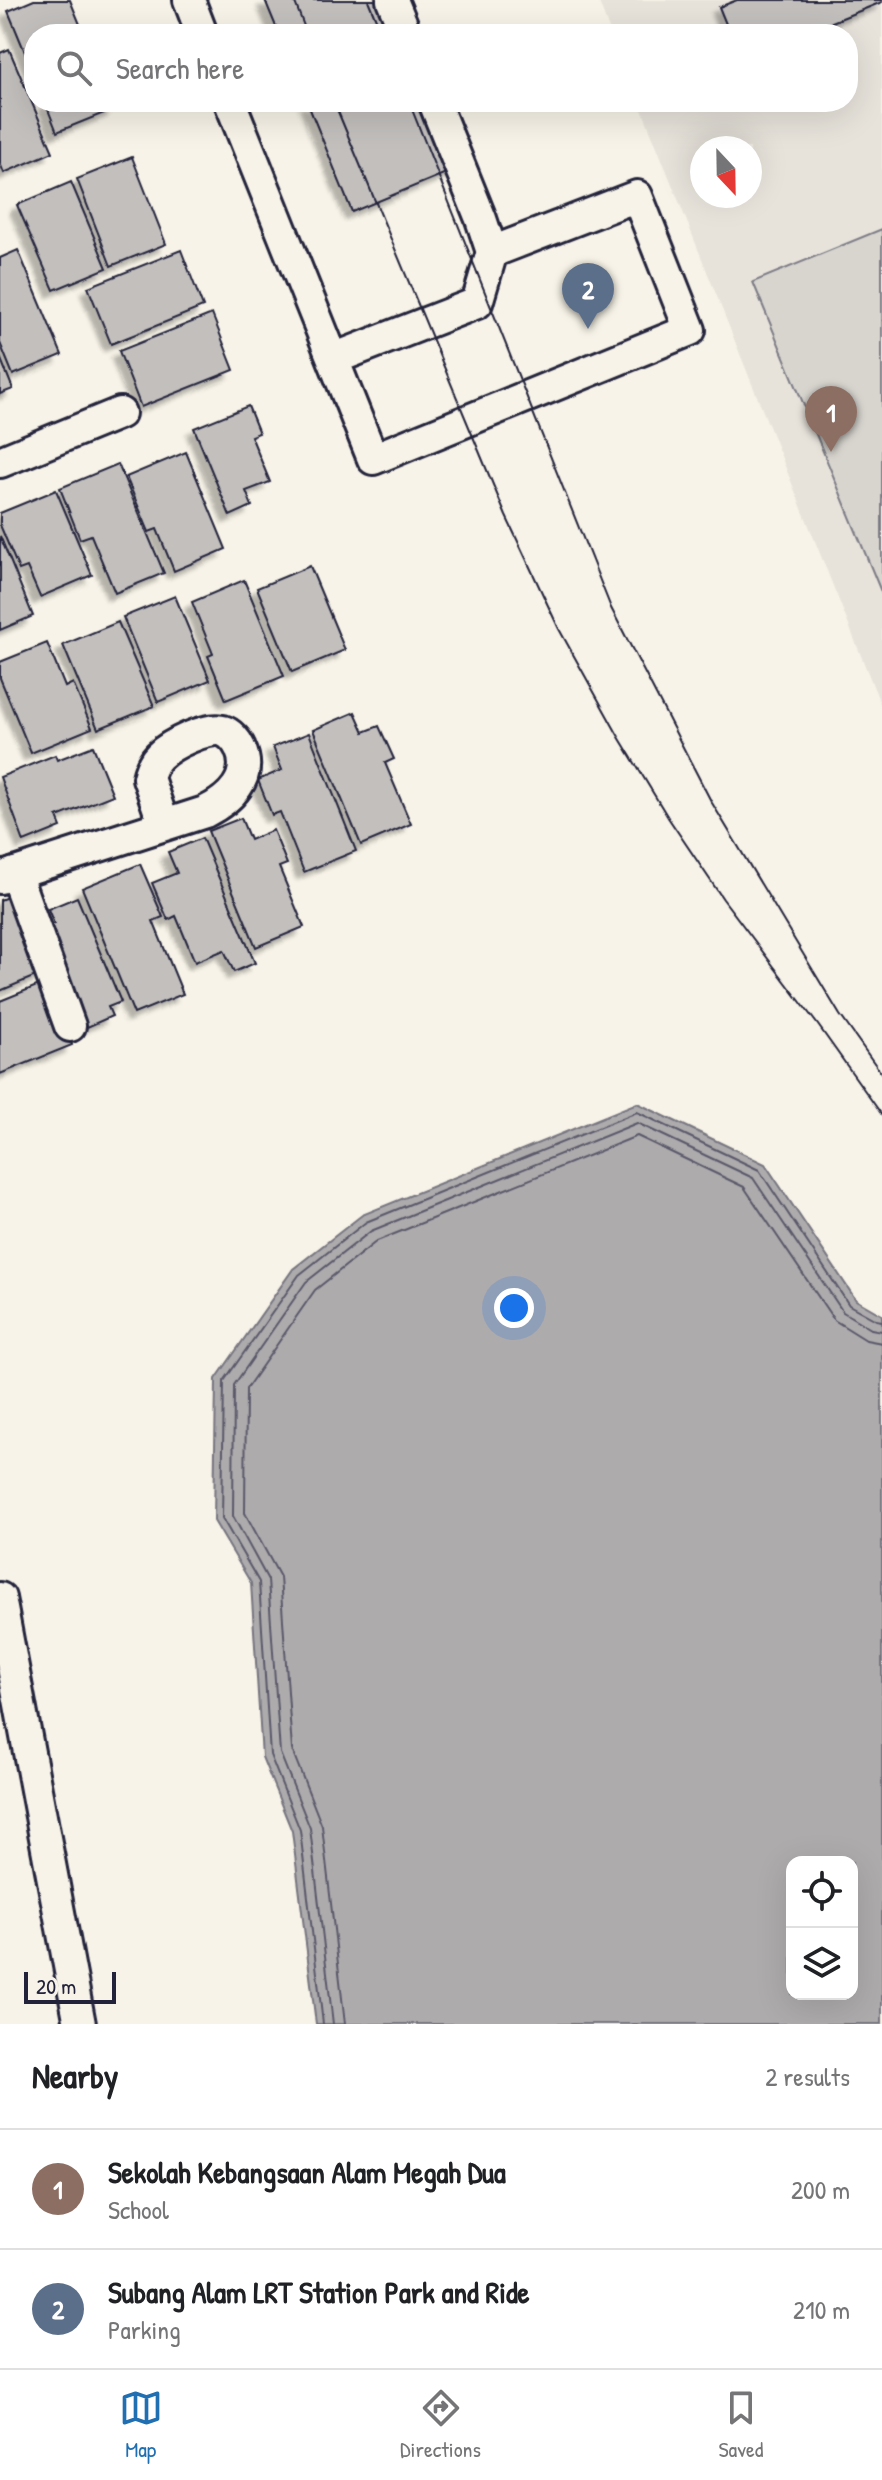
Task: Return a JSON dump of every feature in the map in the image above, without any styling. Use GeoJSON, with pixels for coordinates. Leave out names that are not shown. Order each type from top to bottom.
{"type":"FeatureCollection","features":[{"type":"Feature","properties":{"kind":"street"},"geometry":{"type":"LineString","coordinates":[[189,0],[198,24]]}},
{"type":"Feature","properties":{"kind":"street"},"geometry":{"type":"LineString","coordinates":[[392,0],[402,24]]}},
{"type":"Feature","properties":{"kind":"street"},"geometry":{"type":"LineString","coordinates":[[234,112],[373,459],[690,330],[637,196],[492,252]]}},
{"type":"Feature","properties":{"kind":"street"},"geometry":{"type":"LineString","coordinates":[[333,359],[477,303],[492,252],[438,112]]}},
{"type":"Feature","properties":{"kind":"street"},"geometry":{"type":"LineString","coordinates":[[0,462],[120,413]]}},
{"type":"Feature","properties":{"kind":"street"},"geometry":{"type":"LineString","coordinates":[[70,1026],[8,876],[164,825]]}},
{"type":"Feature","properties":{"kind":"street"},"geometry":{"type":"LineString","coordinates":[[0,1598],[80,2024]]}},
{"type":"Feature","properties":{"kind":"shaded area"},"geometry":{"type":"Polygon","coordinates":[[[598,0],[882,0],[882,708],[643,112],[858,112],[858,24],[607,24],[598,0]]]}},
{"type":"Feature","properties":{"kind":"shaded area"},"geometry":{"type":"Polygon","coordinates":[[[882,229],[882,594],[753,282],[882,229]]]}},
{"type":"Feature","properties":{"kind":"water"},"geometry":{"type":"Polygon","coordinates":[[[637,1103],[765,1164],[856,1300],[882,1315],[882,2024],[316,2024],[292,1831],[262,1757],[251,1583],[214,1521],[216,1379],[293,1269],[362,1215],[637,1103]]]}},
{"type":"Feature","properties":{"kind":"building"},"geometry":{"type":"Polygon","coordinates":[[[34,0],[70,0],[80,24],[24,24],[24,50],[8,11],[34,0]]]}},
{"type":"Feature","properties":{"kind":"building"},"geometry":{"type":"Polygon","coordinates":[[[265,0],[401,0],[411,24],[275,24],[265,0]]]}},
{"type":"Feature","properties":{"kind":"building"},"geometry":{"type":"Polygon","coordinates":[[[737,0],[882,0],[827,24],[726,24],[719,7],[737,0]]]}},
{"type":"Feature","properties":{"kind":"building"},"geometry":{"type":"Polygon","coordinates":[[[9,49],[24,84],[24,112],[36,112],[53,152],[4,173],[0,163],[0,53],[9,49]]]}},
{"type":"Feature","properties":{"kind":"building"},"geometry":{"type":"Polygon","coordinates":[[[49,112],[107,112],[57,132],[49,112]]]}},
{"type":"Feature","properties":{"kind":"building"},"geometry":{"type":"Polygon","coordinates":[[[311,112],[447,112],[468,164],[352,212],[311,112]]]}},
{"type":"Feature","properties":{"kind":"building"},"geometry":{"type":"Polygon","coordinates":[[[132,157],[166,244],[111,266],[77,179],[132,157]]]}},
{"type":"Feature","properties":{"kind":"building"},"geometry":{"type":"Polygon","coordinates":[[[71,182],[107,268],[54,290],[17,205],[71,182]]]}},
{"type":"Feature","properties":{"kind":"building"},"geometry":{"type":"Polygon","coordinates":[[[18,250],[62,355],[13,375],[0,343],[0,258],[18,250]]]}},
{"type":"Feature","properties":{"kind":"building"},"geometry":{"type":"Polygon","coordinates":[[[181,250],[203,307],[111,344],[88,287],[181,250]]]}},
{"type":"Feature","properties":{"kind":"building"},"geometry":{"type":"Polygon","coordinates":[[[212,314],[234,370],[141,407],[119,351],[212,314]]]}},
{"type":"Feature","properties":{"kind":"building"},"geometry":{"type":"Polygon","coordinates":[[[0,357],[13,389],[0,394],[0,357]]]}},
{"type":"Feature","properties":{"kind":"building"},"geometry":{"type":"Polygon","coordinates":[[[248,406],[259,433],[251,436],[270,482],[246,491],[252,506],[230,516],[194,428],[248,406]]]}},
{"type":"Feature","properties":{"kind":"building"},"geometry":{"type":"Polygon","coordinates":[[[186,452],[226,549],[174,571],[157,529],[149,532],[126,477],[186,452]]]}},
{"type":"Feature","properties":{"kind":"building"},"geometry":{"type":"Polygon","coordinates":[[[118,464],[164,573],[115,593],[91,535],[80,539],[60,488],[118,464]]]}},
{"type":"Feature","properties":{"kind":"building"},"geometry":{"type":"Polygon","coordinates":[[[56,490],[92,575],[40,597],[27,567],[19,570],[0,525],[0,513],[56,490]]]}},
{"type":"Feature","properties":{"kind":"building"},"geometry":{"type":"Polygon","coordinates":[[[0,536],[33,616],[0,630],[0,536]]]}},
{"type":"Feature","properties":{"kind":"building"},"geometry":{"type":"Polygon","coordinates":[[[310,566],[345,650],[292,672],[257,588],[310,566]]]}},
{"type":"Feature","properties":{"kind":"building"},"geometry":{"type":"Polygon","coordinates":[[[244,580],[284,676],[226,700],[208,656],[213,654],[192,602],[244,580]]]}},
{"type":"Feature","properties":{"kind":"building"},"geometry":{"type":"Polygon","coordinates":[[[175,596],[210,680],[158,702],[123,617],[175,596]]]}},
{"type":"Feature","properties":{"kind":"building"},"geometry":{"type":"Polygon","coordinates":[[[118,622],[154,706],[98,729],[63,645],[118,622]]]}},
{"type":"Feature","properties":{"kind":"building"},"geometry":{"type":"Polygon","coordinates":[[[47,643],[65,687],[73,683],[92,728],[31,753],[0,678],[0,662],[47,643]]]}},
{"type":"Feature","properties":{"kind":"building"},"geometry":{"type":"Polygon","coordinates":[[[355,712],[364,732],[379,726],[394,759],[385,763],[411,824],[361,845],[313,730],[355,712]]]}},
{"type":"Feature","properties":{"kind":"building"},"geometry":{"type":"Polygon","coordinates":[[[309,733],[356,851],[304,872],[280,812],[272,815],[258,780],[282,770],[273,747],[309,733]]]}},
{"type":"Feature","properties":{"kind":"building"},"geometry":{"type":"Polygon","coordinates":[[[93,746],[113,795],[57,817],[61,827],[24,842],[0,777],[55,755],[57,760],[93,746]]]}},
{"type":"Feature","properties":{"kind":"building"},"geometry":{"type":"Polygon","coordinates":[[[241,818],[250,840],[273,830],[287,864],[279,867],[304,927],[256,947],[208,831],[241,818]]]}},
{"type":"Feature","properties":{"kind":"building"},"geometry":{"type":"Polygon","coordinates":[[[202,838],[255,963],[234,972],[224,950],[195,962],[176,916],[168,920],[152,883],[177,873],[168,852],[202,838]]]}},
{"type":"Feature","properties":{"kind":"building"},"geometry":{"type":"Polygon","coordinates":[[[140,864],[163,917],[153,921],[183,994],[134,1014],[82,888],[140,864]]]}},
{"type":"Feature","properties":{"kind":"building"},"geometry":{"type":"Polygon","coordinates":[[[12,895],[43,973],[0,991],[0,900],[12,895]]]}},
{"type":"Feature","properties":{"kind":"building"},"geometry":{"type":"Polygon","coordinates":[[[77,897],[121,1002],[108,1007],[112,1016],[85,1028],[38,930],[54,924],[48,909],[77,897]]]}},
{"type":"Feature","properties":{"kind":"building"},"geometry":{"type":"Polygon","coordinates":[[[44,983],[67,1041],[70,1039],[72,1045],[0,1074],[0,1001],[44,983]]]}},
{"type":"Feature","properties":{"kind":"tram line"},"geometry":{"type":"LineString","coordinates":[[294,0],[303,24]]}},
{"type":"Feature","properties":{"kind":"tram line"},"geometry":{"type":"LineString","coordinates":[[368,0],[378,24]]}},
{"type":"Feature","properties":{"kind":"tram line"},"geometry":{"type":"LineString","coordinates":[[338,112],[506,516],[559,629],[669,819],[723,899],[882,1115]]}},
{"type":"Feature","properties":{"kind":"tram line"},"geometry":{"type":"LineString","coordinates":[[413,112],[611,608],[712,803],[840,1015],[882,1074]]}},
{"type":"Feature","properties":{"kind":"place","name":"Subang Alam LRT Station Park and Ride"},"geometry":{"type":"Point","coordinates":[588,329]}},
{"type":"Feature","properties":{"kind":"place","name":"Sekolah Kebangsaan Alam Megah Dua"},"geometry":{"type":"Point","coordinates":[831,452]}}]}
